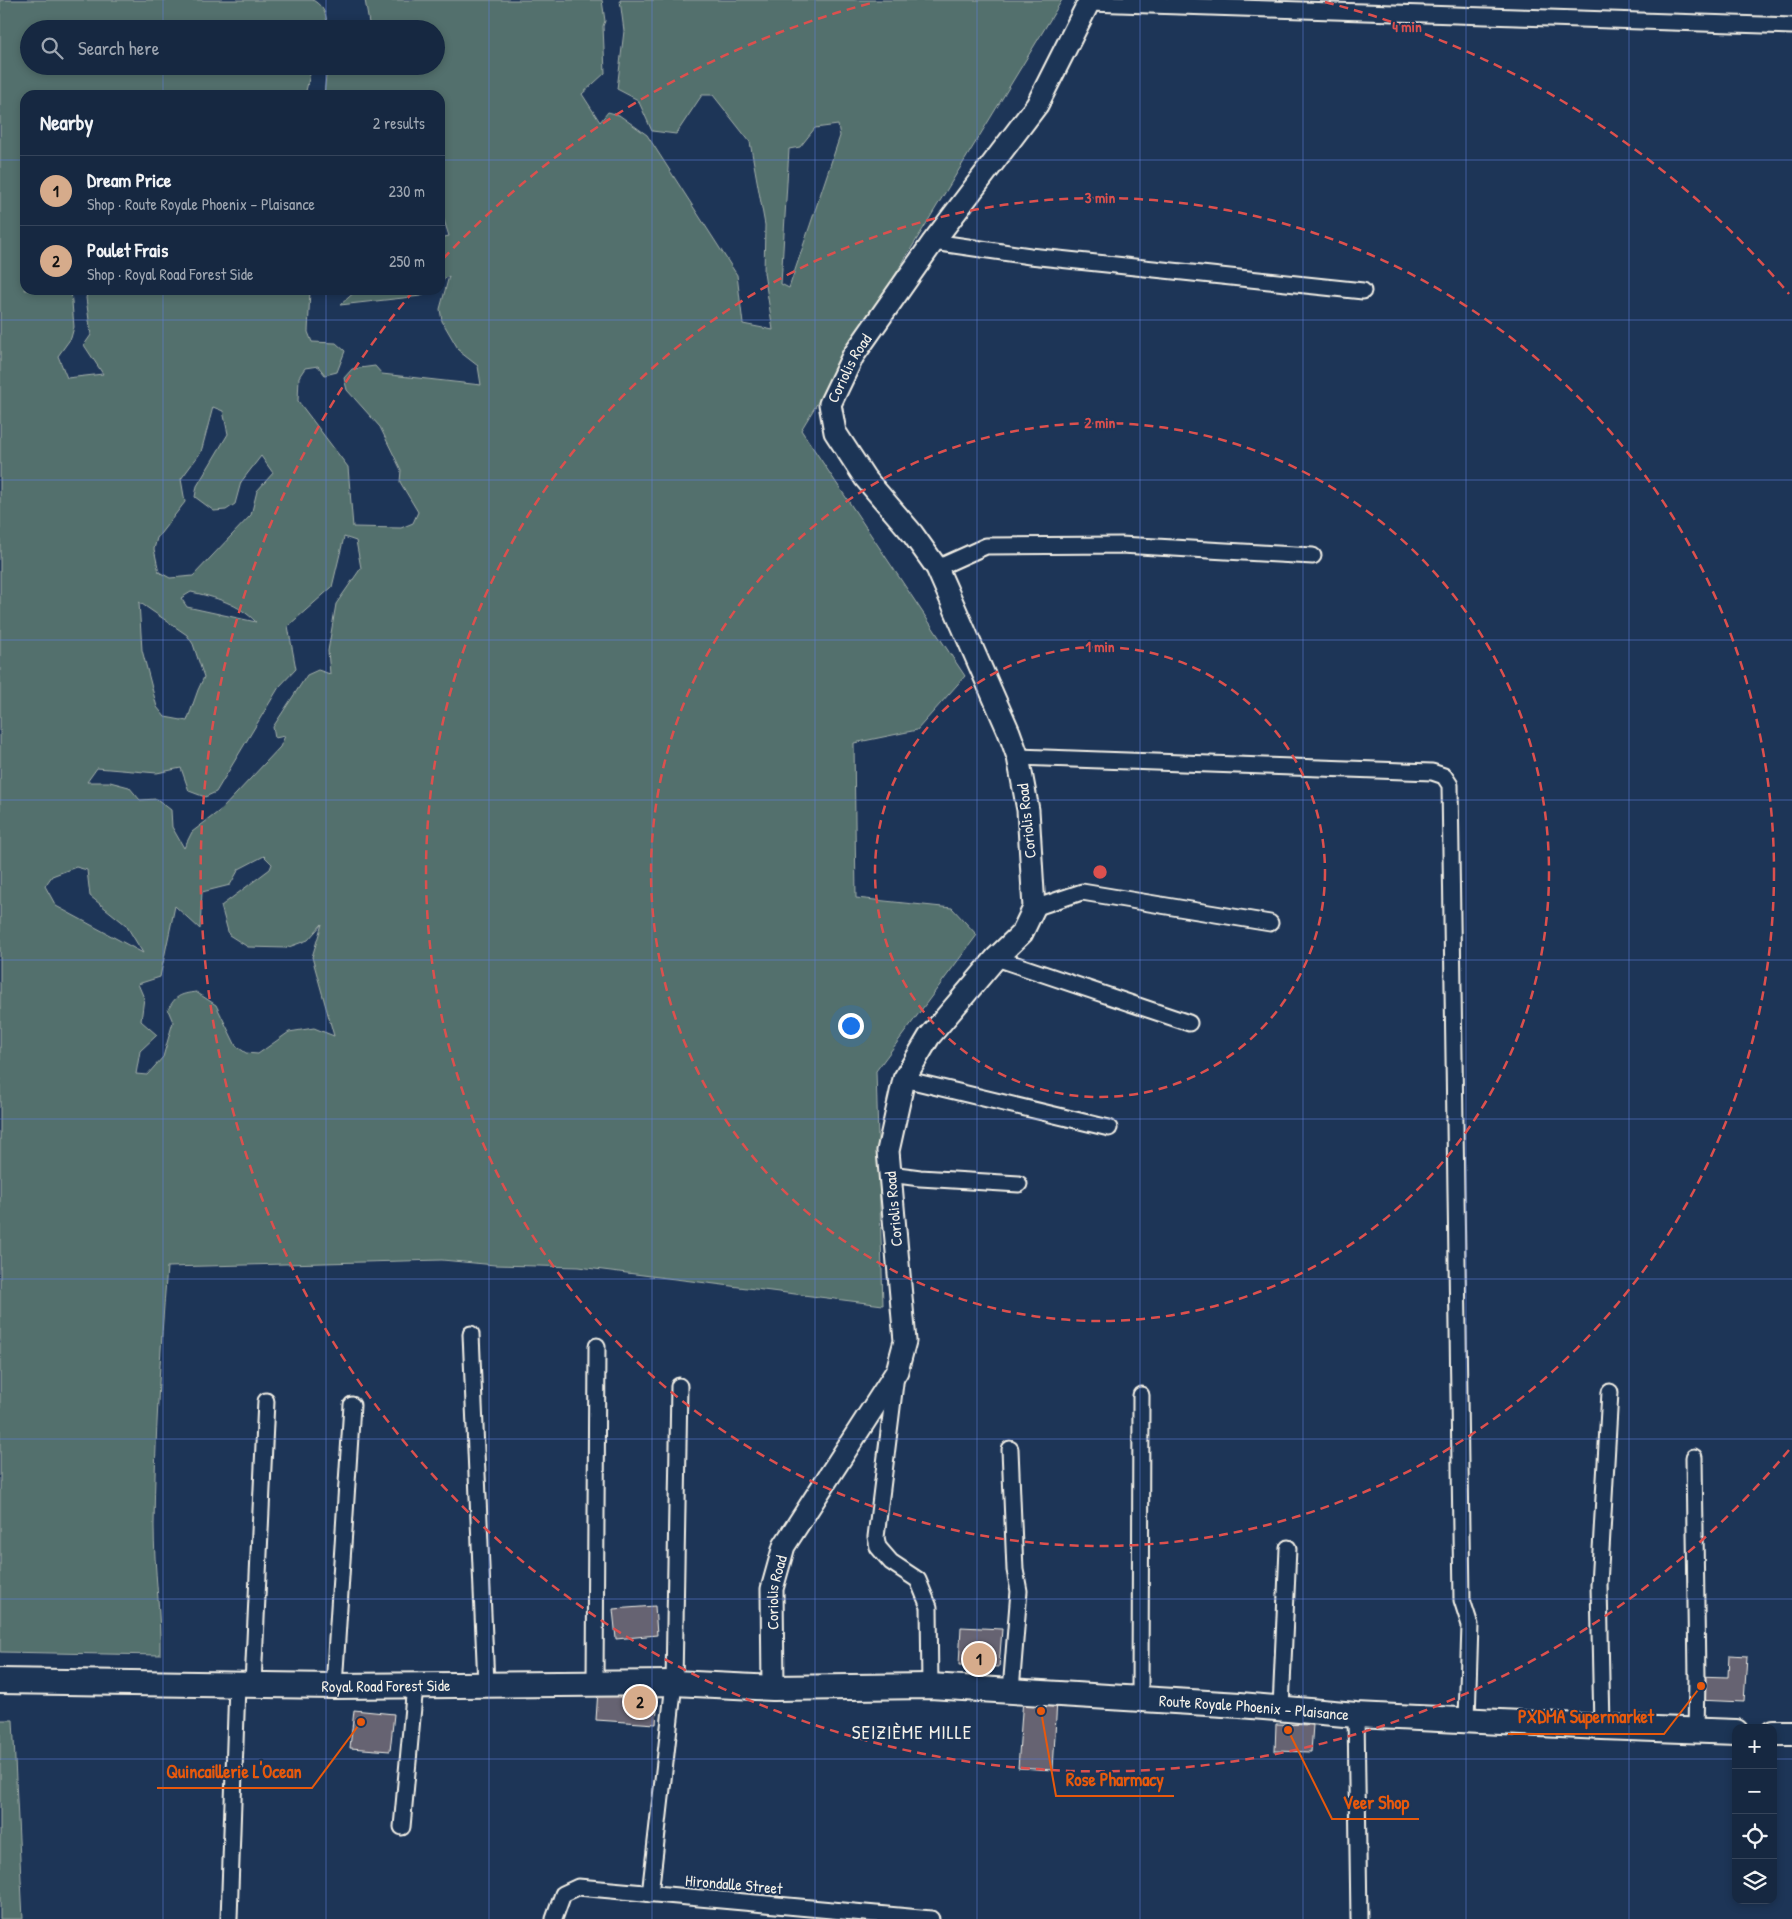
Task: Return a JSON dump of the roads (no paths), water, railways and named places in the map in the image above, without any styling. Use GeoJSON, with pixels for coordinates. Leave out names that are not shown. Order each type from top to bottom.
{"type":"FeatureCollection","features":[{"type":"Feature","properties":{"kind":"main road","name":"Coriolis Road"},"geometry":{"type":"LineString","coordinates":[[773,1688],[772,1589],[784,1546],[897,1371],[905,1341],[888,1151],[904,1079],[929,1037],[996,958],[1022,933],[1034,908],[1028,810],[1018,757],[1005,723],[937,568],[912,533],[865,478],[835,432],[830,404],[853,356],[933,242],[1037,105],[1090,1]]}},
{"type":"Feature","properties":{"kind":"main road","name":"Royal Road Forest Side"},"geometry":{"type":"LineString","coordinates":[[0,1681],[334,1686],[674,1683],[773,1688]]}},
{"type":"Feature","properties":{"kind":"main road","name":"Route Royale Phoenix – Plaisance"},"geometry":{"type":"LineString","coordinates":[[773,1688],[930,1686],[1140,1698],[1356,1715],[1732,1732]]}},
{"type":"Feature","properties":{"kind":"main road"},"geometry":{"type":"LineString","coordinates":[[1777,1733],[1792,1733]]}},
{"type":"Feature","properties":{"kind":"street"},"geometry":{"type":"LineString","coordinates":[[1090,1],[1792,26]]}},
{"type":"Feature","properties":{"kind":"street"},"geometry":{"type":"LineString","coordinates":[[933,242],[1030,256],[1363,291]]}},
{"type":"Feature","properties":{"kind":"street"},"geometry":{"type":"LineString","coordinates":[[937,568],[986,546],[1121,545],[1313,556]]}},
{"type":"Feature","properties":{"kind":"street"},"geometry":{"type":"LineString","coordinates":[[1018,757],[1432,772],[1444,776],[1450,785],[1462,1600],[1470,1625],[1467,1719]]}},
{"type":"Feature","properties":{"kind":"street"},"geometry":{"type":"LineString","coordinates":[[1034,908],[1082,892],[1270,923]]}},
{"type":"Feature","properties":{"kind":"street"},"geometry":{"type":"LineString","coordinates":[[996,958],[1189,1024]]}},
{"type":"Feature","properties":{"kind":"street"},"geometry":{"type":"LineString","coordinates":[[904,1079],[1110,1128]]}},
{"type":"Feature","properties":{"kind":"street"},"geometry":{"type":"LineString","coordinates":[[890,1174],[920,1178],[1019,1184]]}},
{"type":"Feature","properties":{"kind":"street"},"geometry":{"type":"LineString","coordinates":[[471,1334],[486,1684]]}},
{"type":"Feature","properties":{"kind":"street"},"geometry":{"type":"LineString","coordinates":[[595,1683],[597,1346]]}},
{"type":"Feature","properties":{"kind":"street"},"geometry":{"type":"LineString","coordinates":[[897,1371],[876,1537],[878,1547],[891,1562],[918,1580],[929,1607],[930,1686]]}},
{"type":"Feature","properties":{"kind":"street"},"geometry":{"type":"LineString","coordinates":[[650,1894],[674,1683],[679,1386]]}},
{"type":"Feature","properties":{"kind":"street"},"geometry":{"type":"LineString","coordinates":[[1602,1727],[1599,1585],[1610,1392]]}},
{"type":"Feature","properties":{"kind":"street"},"geometry":{"type":"LineString","coordinates":[[1140,1698],[1141,1395]]}},
{"type":"Feature","properties":{"kind":"street"},"geometry":{"type":"LineString","coordinates":[[229,1919],[266,1401]]}},
{"type":"Feature","properties":{"kind":"street"},"geometry":{"type":"LineString","coordinates":[[334,1686],[352,1405]]}},
{"type":"Feature","properties":{"kind":"street"},"geometry":{"type":"LineString","coordinates":[[1010,1449],[1015,1570],[1019,1591],[1011,1690]]}},
{"type":"Feature","properties":{"kind":"street"},"geometry":{"type":"LineString","coordinates":[[1694,1457],[1696,1730]]}},
{"type":"Feature","properties":{"kind":"street"},"geometry":{"type":"LineString","coordinates":[[1281,1708],[1288,1548]]}},
{"type":"Feature","properties":{"kind":"street"},"geometry":{"type":"LineString","coordinates":[[402,1827],[415,1685]]}},
{"type":"Feature","properties":{"kind":"street"},"geometry":{"type":"LineString","coordinates":[[1356,1715],[1358,1919]]}},
{"type":"Feature","properties":{"kind":"street","name":"Hirondalle Street"},"geometry":{"type":"LineString","coordinates":[[554,1919],[562,1894],[578,1887],[876,1917],[930,1919]]}},
{"type":"Feature","properties":{"kind":"place","name":"Dream Price"},"geometry":{"type":"Point","coordinates":[979,1659]}},
{"type":"Feature","properties":{"kind":"place","name":"PXDMA Supermarket"},"geometry":{"type":"Point","coordinates":[1701,1686]}},
{"type":"Feature","properties":{"kind":"place","name":"Poulet Frais"},"geometry":{"type":"Point","coordinates":[640,1702]}},
{"type":"Feature","properties":{"kind":"place","name":"Rose Pharmacy"},"geometry":{"type":"Point","coordinates":[1041,1711]}},
{"type":"Feature","properties":{"kind":"place","name":"Quincaillerie L'Ocean"},"geometry":{"type":"Point","coordinates":[361,1722]}},
{"type":"Feature","properties":{"kind":"place","name":"Veer Shop"},"geometry":{"type":"Point","coordinates":[1288,1730]}},
{"type":"Feature","properties":{"kind":"district","name":"SEIZIÈME MILLE"},"geometry":{"type":"Point","coordinates":[912,1732]}}]}
